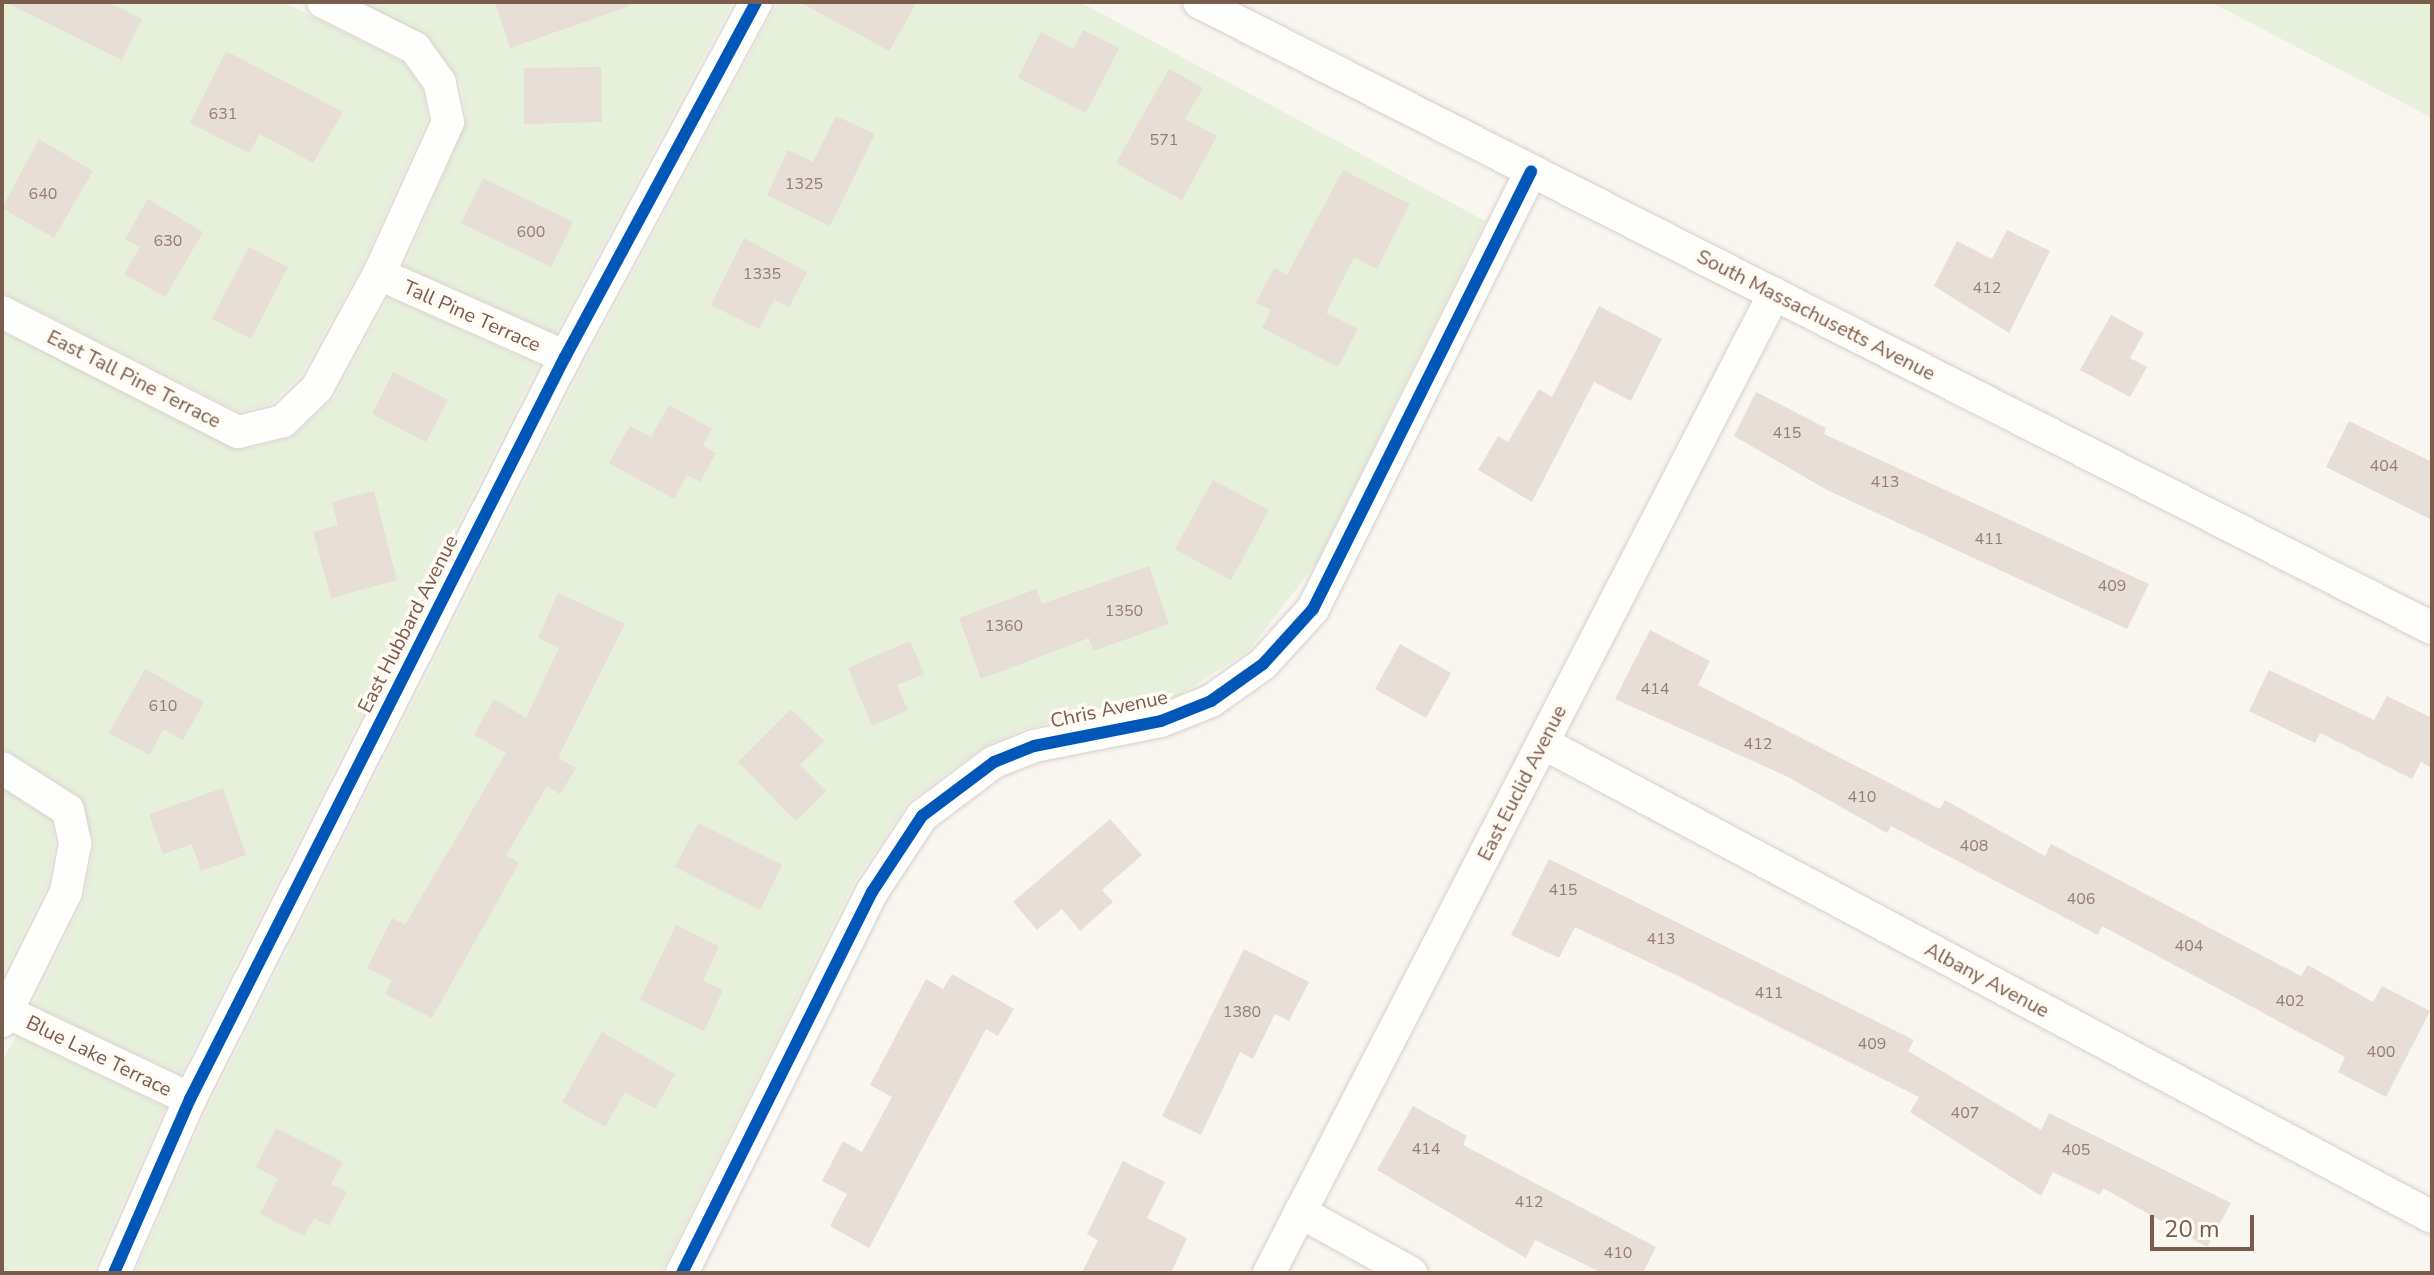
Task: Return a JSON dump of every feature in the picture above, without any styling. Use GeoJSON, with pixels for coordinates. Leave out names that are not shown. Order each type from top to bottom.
{"type":"FeatureCollection","features":[{"type":"Feature","properties":{"kind":"street","name":"East Tall Pine Terrace"},"geometry":{"type":"LineString","coordinates":[[2,312],[238,432],[283,421],[317,388],[379,274],[448,122],[440,83],[415,48],[323,2]]}},
{"type":"Feature","properties":{"kind":"street","name":"East Hubbard Avenue"},"geometry":{"type":"LineString","coordinates":[[114,1273],[190,1099],[565,357],[756,2]]}},
{"type":"Feature","properties":{"kind":"street","name":"South Massachusetts Avenue"},"geometry":{"type":"LineString","coordinates":[[1199,2],[2432,628]]}},
{"type":"Feature","properties":{"kind":"street","name":"Chris Avenue"},"geometry":{"type":"LineString","coordinates":[[682,1273],[872,892],[922,816],[994,762],[1034,746],[1161,721],[1211,701],[1263,664],[1313,609],[1531,171]]}},
{"type":"Feature","properties":{"kind":"street","name":"Tall Pine Terrace"},"geometry":{"type":"LineString","coordinates":[[379,274],[565,357]]}},
{"type":"Feature","properties":{"kind":"street","name":"East Euclid Avenue"},"geometry":{"type":"LineString","coordinates":[[1269,1273],[1774,294]]}},
{"type":"Feature","properties":{"kind":"street","name":"Albany Avenue"},"geometry":{"type":"LineString","coordinates":[[1543,743],[2432,1217]]}},
{"type":"Feature","properties":{"kind":"street"},"geometry":{"type":"LineString","coordinates":[[2,768],[68,810],[75,844],[66,892],[4,1016]]}},
{"type":"Feature","properties":{"kind":"street","name":"Blue Lake Terrace"},"geometry":{"type":"LineString","coordinates":[[4,1016],[190,1099]]}},
{"type":"Feature","properties":{"kind":"street"},"geometry":{"type":"LineString","coordinates":[[1300,1212],[1411,1273]]}},
{"type":"Feature","properties":{"kind":"green space"},"geometry":{"type":"Polygon","coordinates":[[[2,2],[283,2],[403,62],[422,88],[428,118],[362,265],[300,376],[271,404],[239,412],[2,292],[2,2]]]}},
{"type":"Feature","properties":{"kind":"green space"},"geometry":{"type":"Polygon","coordinates":[[[362,2],[733,2],[555,334],[405,266],[467,120],[460,81],[431,40],[362,2]]]}},
{"type":"Feature","properties":{"kind":"green space"},"geometry":{"type":"Polygon","coordinates":[[[778,2],[1080,2],[1485,221],[1318,561],[1249,650],[1180,695],[1027,728],[985,746],[908,802],[854,883],[661,1273],[135,1273],[208,1108],[583,366],[778,2]]]}},
{"type":"Feature","properties":{"kind":"green space"},"geometry":{"type":"Polygon","coordinates":[[[2211,2],[2432,2],[2432,118],[2211,2]]]}},
{"type":"Feature","properties":{"kind":"green space"},"geometry":{"type":"Polygon","coordinates":[[[389,297],[538,365],[180,1075],[33,1005],[85,896],[94,843],[80,797],[2,748],[2,332],[246,449],[290,438],[334,398],[389,297]]]}},
{"type":"Feature","properties":{"kind":"green space"},"geometry":{"type":"Polygon","coordinates":[[[2,787],[51,819],[55,843],[48,884],[2,977],[2,787]]]}},
{"type":"Feature","properties":{"kind":"green space"},"geometry":{"type":"Polygon","coordinates":[[[16,1036],[165,1107],[92,1273],[2,1273],[2,1061],[16,1036]]]}},
{"type":"Feature","properties":{"kind":"building"},"geometry":{"type":"Polygon","coordinates":[[[5,2],[108,2],[142,19],[122,60],[5,2]]]}},
{"type":"Feature","properties":{"kind":"building"},"geometry":{"type":"Polygon","coordinates":[[[495,2],[629,2],[630,6],[510,48],[495,2]]]}},
{"type":"Feature","properties":{"kind":"building"},"geometry":{"type":"Polygon","coordinates":[[[800,2],[917,2],[889,51],[800,2]]]}},
{"type":"Feature","properties":{"kind":"building"},"geometry":{"type":"Polygon","coordinates":[[[1083,30],[1119,48],[1086,113],[1018,78],[1041,32],[1073,49],[1083,30]]]}},
{"type":"Feature","properties":{"kind":"building"},"geometry":{"type":"Polygon","coordinates":[[[226,51],[343,112],[313,163],[260,134],[249,153],[190,123],[226,51]]]}},
{"type":"Feature","properties":{"kind":"building"},"geometry":{"type":"Polygon","coordinates":[[[601,67],[602,122],[524,124],[524,68],[601,67]]]}},
{"type":"Feature","properties":{"kind":"building"},"geometry":{"type":"Polygon","coordinates":[[[1169,69],[1203,88],[1185,119],[1217,136],[1182,200],[1116,163],[1169,69]]]}},
{"type":"Feature","properties":{"kind":"building"},"geometry":{"type":"Polygon","coordinates":[[[836,116],[875,134],[830,226],[767,195],[788,150],[813,162],[836,116]]]}},
{"type":"Feature","properties":{"kind":"building"},"geometry":{"type":"Polygon","coordinates":[[[39,139],[93,171],[54,238],[2,208],[39,139]]]}},
{"type":"Feature","properties":{"kind":"building"},"geometry":{"type":"Polygon","coordinates":[[[1343,170],[1410,204],[1377,269],[1354,257],[1326,313],[1358,329],[1338,367],[1262,328],[1271,310],[1256,303],[1274,268],[1287,275],[1343,170]]]}},
{"type":"Feature","properties":{"kind":"building"},"geometry":{"type":"Polygon","coordinates":[[[483,178],[573,222],[551,267],[461,223],[483,178]]]}},
{"type":"Feature","properties":{"kind":"building"},"geometry":{"type":"Polygon","coordinates":[[[148,199],[203,232],[165,297],[124,274],[140,247],[125,239],[148,199]]]}},
{"type":"Feature","properties":{"kind":"building"},"geometry":{"type":"Polygon","coordinates":[[[2007,230],[2050,251],[2009,333],[1934,286],[1957,241],[1992,259],[2007,230]]]}},
{"type":"Feature","properties":{"kind":"building"},"geometry":{"type":"Polygon","coordinates":[[[744,238],[807,272],[789,307],[774,300],[759,329],[711,305],[744,238]]]}},
{"type":"Feature","properties":{"kind":"building"},"geometry":{"type":"Polygon","coordinates":[[[249,247],[288,267],[251,339],[212,319],[249,247]]]}},
{"type":"Feature","properties":{"kind":"building"},"geometry":{"type":"Polygon","coordinates":[[[1599,306],[1662,339],[1631,401],[1594,382],[1532,502],[1478,470],[1498,436],[1508,442],[1539,389],[1552,397],[1599,306]]]}},
{"type":"Feature","properties":{"kind":"building"},"geometry":{"type":"Polygon","coordinates":[[[2111,315],[2144,333],[2130,358],[2147,367],[2130,397],[2080,370],[2111,315]]]}},
{"type":"Feature","properties":{"kind":"building"},"geometry":{"type":"Polygon","coordinates":[[[393,372],[448,400],[426,442],[372,414],[393,372]]]}},
{"type":"Feature","properties":{"kind":"building"},"geometry":{"type":"Polygon","coordinates":[[[1756,392],[1826,428],[1824,434],[2149,584],[2127,629],[1827,490],[1734,436],[1756,392]]]}},
{"type":"Feature","properties":{"kind":"building"},"geometry":{"type":"Polygon","coordinates":[[[669,405],[712,429],[703,446],[716,453],[700,482],[687,475],[674,499],[609,463],[630,426],[651,437],[669,405]]]}},
{"type":"Feature","properties":{"kind":"building"},"geometry":{"type":"Polygon","coordinates":[[[2349,421],[2432,462],[2432,520],[2326,467],[2349,421]]]}},
{"type":"Feature","properties":{"kind":"building"},"geometry":{"type":"Polygon","coordinates":[[[1213,480],[1269,510],[1231,580],[1175,549],[1213,480]]]}},
{"type":"Feature","properties":{"kind":"building"},"geometry":{"type":"Polygon","coordinates":[[[374,491],[397,580],[331,598],[313,532],[338,525],[332,502],[374,491]]]}},
{"type":"Feature","properties":{"kind":"building"},"geometry":{"type":"Polygon","coordinates":[[[1149,566],[1169,624],[1093,651],[1089,638],[981,679],[959,618],[1036,589],[1042,604],[1149,566]]]}},
{"type":"Feature","properties":{"kind":"building"},"geometry":{"type":"Polygon","coordinates":[[[558,593],[625,624],[558,758],[576,768],[560,794],[547,786],[506,855],[519,863],[432,1018],[385,994],[392,980],[367,968],[392,918],[405,925],[506,753],[474,735],[494,699],[526,718],[559,648],[538,638],[558,593]]]}},
{"type":"Feature","properties":{"kind":"building"},"geometry":{"type":"Polygon","coordinates":[[[1650,630],[1710,661],[1698,685],[1940,809],[1945,800],[2045,856],[2051,844],[2301,976],[2308,965],[2373,1002],[2382,986],[2430,1011],[2386,1097],[2338,1072],[2345,1057],[2102,926],[2098,935],[1891,826],[1887,833],[1786,776],[1615,699],[1650,630]]]}},
{"type":"Feature","properties":{"kind":"building"},"geometry":{"type":"Polygon","coordinates":[[[910,641],[924,674],[897,685],[908,710],[872,726],[848,668],[910,641]]]}},
{"type":"Feature","properties":{"kind":"building"},"geometry":{"type":"Polygon","coordinates":[[[1400,644],[1451,673],[1426,718],[1375,689],[1400,644]]]}},
{"type":"Feature","properties":{"kind":"building"},"geometry":{"type":"Polygon","coordinates":[[[145,669],[204,702],[183,740],[163,729],[150,755],[109,733],[145,669]]]}},
{"type":"Feature","properties":{"kind":"building"},"geometry":{"type":"Polygon","coordinates":[[[2269,670],[2374,720],[2387,696],[2432,718],[2432,768],[2421,762],[2412,779],[2320,733],[2315,743],[2249,711],[2269,670]]]}},
{"type":"Feature","properties":{"kind":"building"},"geometry":{"type":"Polygon","coordinates":[[[791,709],[824,741],[800,765],[826,791],[796,821],[738,762],[791,709]]]}},
{"type":"Feature","properties":{"kind":"building"},"geometry":{"type":"Polygon","coordinates":[[[223,788],[246,855],[201,871],[192,844],[163,854],[149,814],[223,788]]]}},
{"type":"Feature","properties":{"kind":"building"},"geometry":{"type":"Polygon","coordinates":[[[1110,819],[1142,855],[1102,890],[1113,902],[1080,931],[1062,909],[1037,930],[1013,902],[1110,819]]]}},
{"type":"Feature","properties":{"kind":"building"},"geometry":{"type":"Polygon","coordinates":[[[698,823],[782,865],[760,910],[675,867],[698,823]]]}},
{"type":"Feature","properties":{"kind":"building"},"geometry":{"type":"Polygon","coordinates":[[[1549,859],[1914,1040],[1908,1051],[2041,1130],[2049,1113],[2231,1203],[2207,1247],[2103,1188],[2100,1195],[2053,1172],[2041,1196],[1910,1112],[1919,1097],[1575,927],[1559,958],[1511,935],[1549,859]]]}},
{"type":"Feature","properties":{"kind":"building"},"geometry":{"type":"Polygon","coordinates":[[[676,925],[719,946],[703,981],[723,990],[704,1031],[640,1000],[676,925]]]}},
{"type":"Feature","properties":{"kind":"building"},"geometry":{"type":"Polygon","coordinates":[[[1244,949],[1309,982],[1289,1021],[1275,1014],[1253,1059],[1240,1052],[1201,1135],[1162,1116],[1244,949]]]}},
{"type":"Feature","properties":{"kind":"building"},"geometry":{"type":"Polygon","coordinates":[[[952,974],[1014,1009],[998,1036],[986,1029],[869,1248],[830,1226],[847,1194],[822,1181],[843,1141],[862,1152],[892,1097],[870,1085],[926,979],[943,989],[952,974]]]}},
{"type":"Feature","properties":{"kind":"building"},"geometry":{"type":"Polygon","coordinates":[[[602,1032],[675,1074],[655,1109],[625,1092],[605,1127],[562,1102],[602,1032]]]}},
{"type":"Feature","properties":{"kind":"building"},"geometry":{"type":"Polygon","coordinates":[[[1413,1106],[1467,1136],[1463,1145],[1656,1247],[1643,1273],[1602,1273],[1535,1240],[1526,1258],[1377,1170],[1413,1106]]]}},
{"type":"Feature","properties":{"kind":"building"},"geometry":{"type":"Polygon","coordinates":[[[276,1128],[343,1162],[331,1184],[347,1192],[329,1226],[314,1218],[304,1236],[260,1214],[278,1179],[256,1167],[276,1128]]]}},
{"type":"Feature","properties":{"kind":"building"},"geometry":{"type":"Polygon","coordinates":[[[1123,1161],[1165,1182],[1147,1218],[1187,1238],[1171,1273],[1082,1273],[1098,1240],[1087,1234],[1123,1161]]]}},
{"type":"Feature","properties":{"kind":"cycle path"},"geometry":{"type":"LineString","coordinates":[[114,1273],[190,1099],[565,357],[756,2]]}},
{"type":"Feature","properties":{"kind":"cycle path"},"geometry":{"type":"LineString","coordinates":[[682,1273],[872,892],[922,816],[994,762],[1034,746],[1161,721],[1211,701],[1263,664],[1313,609],[1531,171]]}}]}
